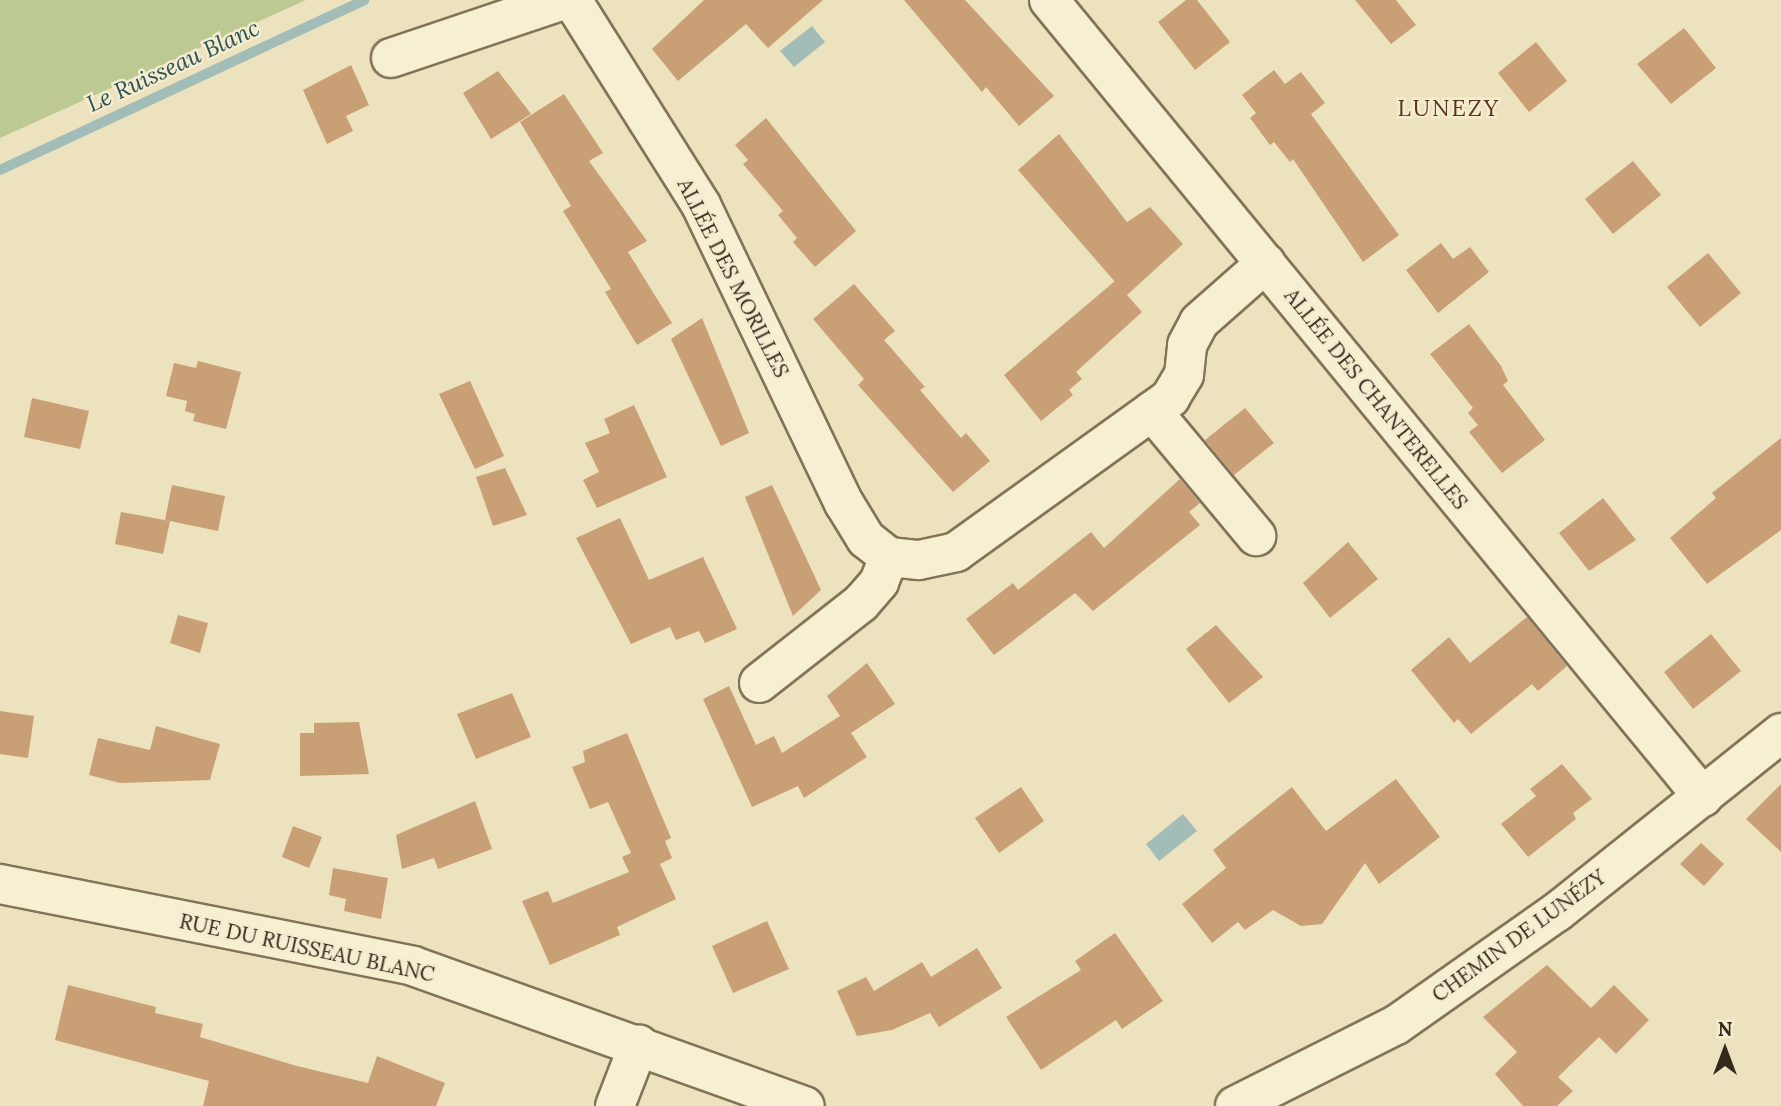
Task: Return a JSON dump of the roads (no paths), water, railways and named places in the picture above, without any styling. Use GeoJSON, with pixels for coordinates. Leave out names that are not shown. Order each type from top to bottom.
{"type":"FeatureCollection","features":[{"type":"Feature","properties":{"kind":"street"},"geometry":{"type":"LineString","coordinates":[[390,58],[563,0]]}},
{"type":"Feature","properties":{"kind":"street","name":"ALLÉE DES MORILLES"},"geometry":{"type":"LineString","coordinates":[[572,0],[701,205],[844,503],[866,539],[889,557]]}},
{"type":"Feature","properties":{"kind":"street","name":"ALLÉE DES CHANTERELLES"},"geometry":{"type":"LineString","coordinates":[[1049,0],[1703,797]]}},
{"type":"Feature","properties":{"kind":"street"},"geometry":{"type":"LineString","coordinates":[[759,683],[861,603],[879,582],[889,557],[919,560],[956,552],[1170,398],[1184,375],[1187,345],[1199,322],[1266,264]]}},
{"type":"Feature","properties":{"kind":"street"},"geometry":{"type":"LineString","coordinates":[[1153,411],[1256,536]]}},
{"type":"Feature","properties":{"kind":"street","name":"CHEMIN DE LUNÉZY"},"geometry":{"type":"LineString","coordinates":[[1235,1106],[1396,1025],[1557,912],[1781,733]]}},
{"type":"Feature","properties":{"kind":"street","name":"RUE DU RUISSEAU BLANC"},"geometry":{"type":"LineString","coordinates":[[0,884],[412,966],[639,1044],[805,1106]]}},
{"type":"Feature","properties":{"kind":"street"},"geometry":{"type":"LineString","coordinates":[[615,1106],[639,1044]]}},
{"type":"Feature","properties":{"kind":"water"},"geometry":{"type":"Polygon","coordinates":[[[812,26],[825,42],[794,67],[780,51],[812,26]]]}},
{"type":"Feature","properties":{"kind":"water"},"geometry":{"type":"Polygon","coordinates":[[[1183,814],[1197,831],[1159,861],[1146,844],[1183,814]]]}},
{"type":"Feature","properties":{"kind":"waterway","name":"Le Ruisseau Blanc"},"geometry":{"type":"LineString","coordinates":[[0,170],[364,0]]}},
{"type":"Feature","properties":{"kind":"district","name":"LUNEZY"},"geometry":{"type":"Point","coordinates":[1449,108]}}]}
